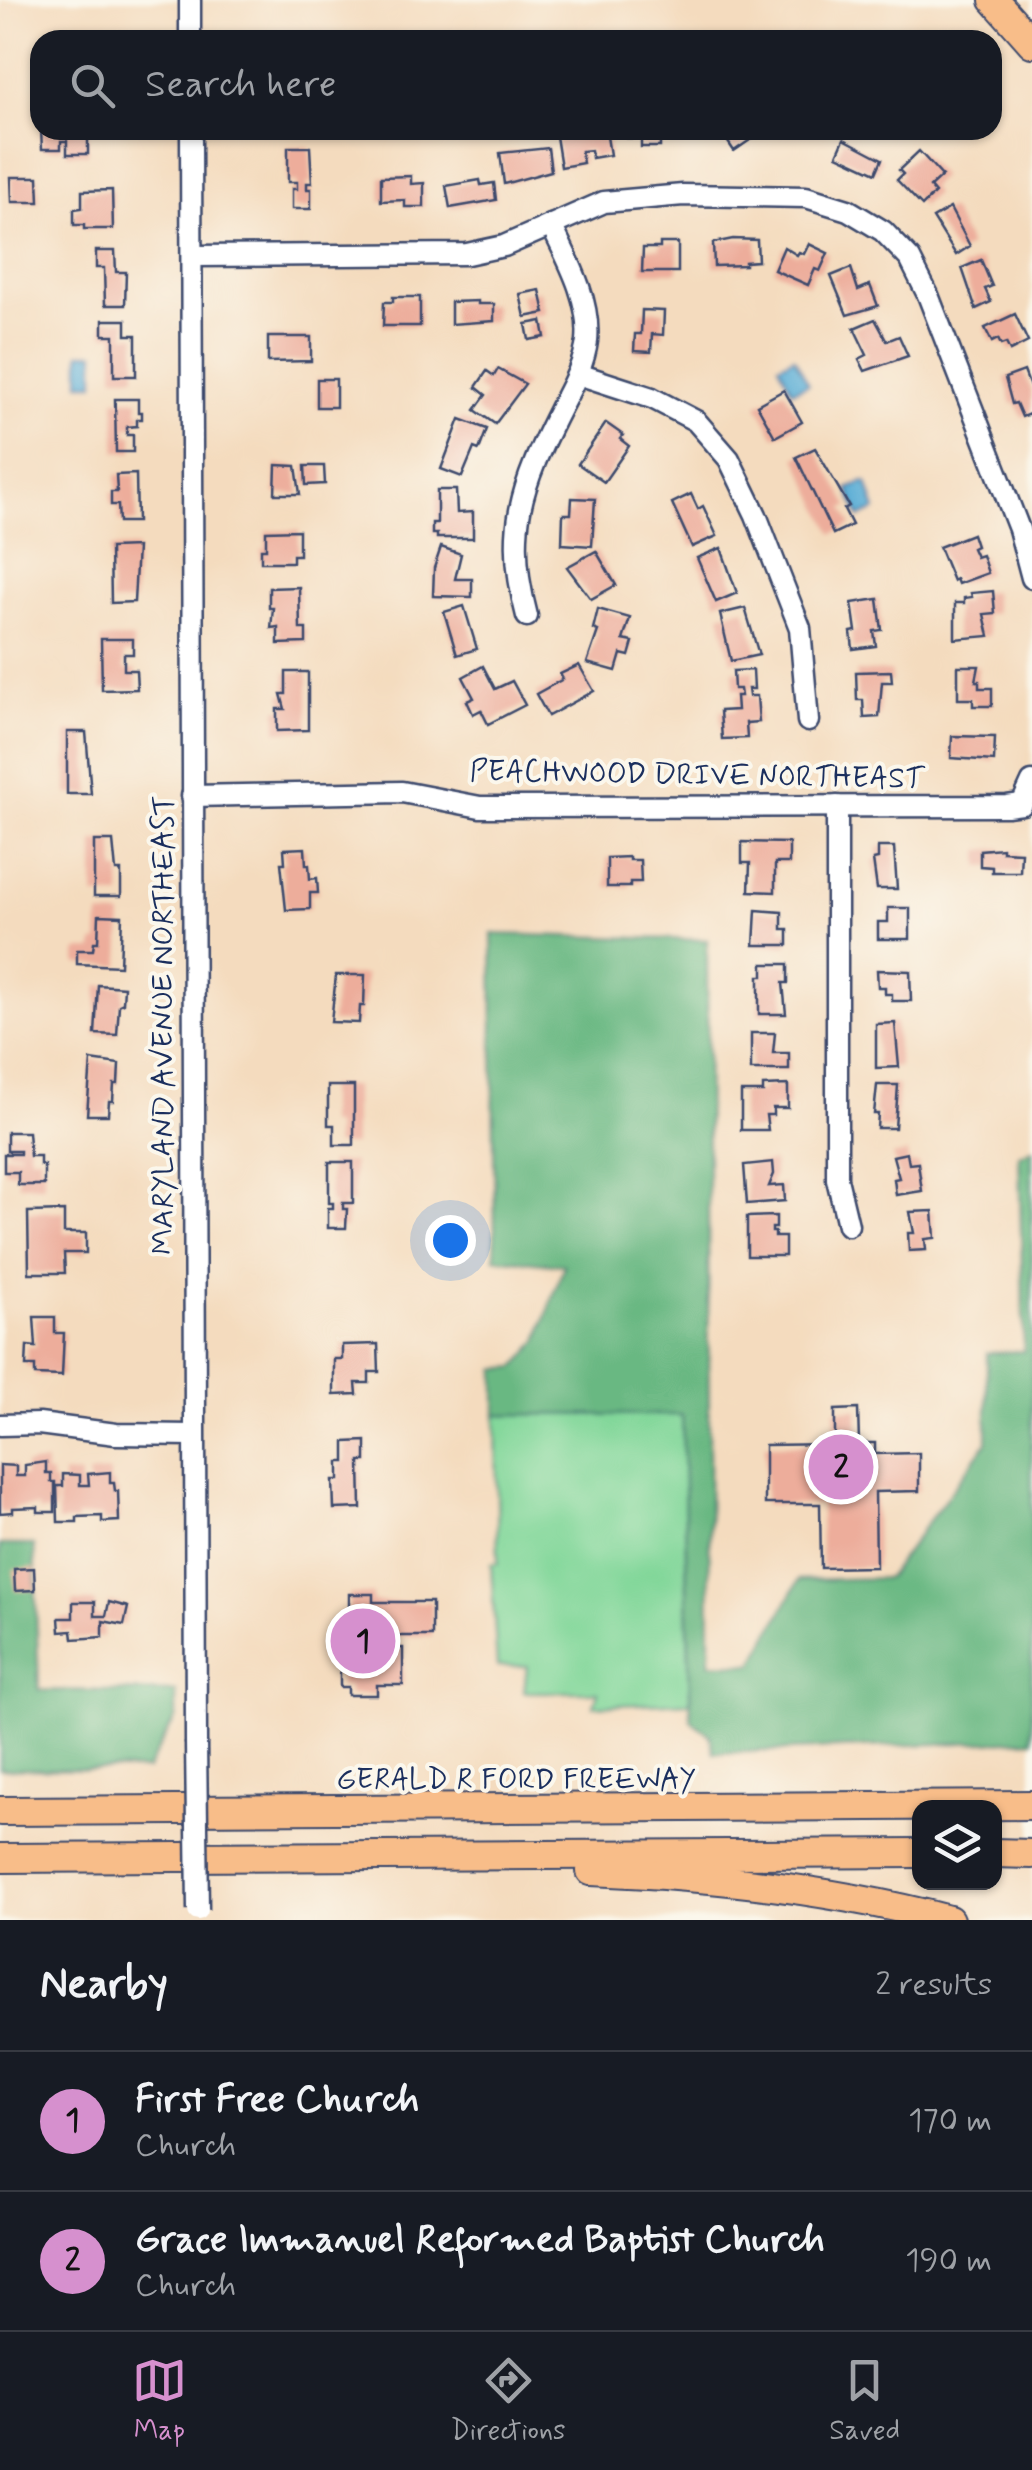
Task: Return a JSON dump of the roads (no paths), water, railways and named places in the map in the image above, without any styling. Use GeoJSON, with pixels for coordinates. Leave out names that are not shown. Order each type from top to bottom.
{"type":"FeatureCollection","features":[{"type":"Feature","properties":{"kind":"highway"},"geometry":{"type":"LineString","coordinates":[[994,0],[1032,42]]}},
{"type":"Feature","properties":{"kind":"highway","name":"GERALD R FORD FREEWAY"},"geometry":{"type":"LineString","coordinates":[[0,1812],[1032,1805]]}},
{"type":"Feature","properties":{"kind":"highway"},"geometry":{"type":"LineString","coordinates":[[0,1858],[912,1853]]}},
{"type":"Feature","properties":{"kind":"highway"},"geometry":{"type":"LineString","coordinates":[[1002,1853],[1032,1854]]}},
{"type":"Feature","properties":{"kind":"highway"},"geometry":{"type":"LineString","coordinates":[[150,1858],[684,1876],[812,1891],[949,1920]]}},
{"type":"Feature","properties":{"kind":"street"},"geometry":{"type":"LineString","coordinates":[[190,0],[190,30]]}},
{"type":"Feature","properties":{"kind":"street","name":"MARYLAND AVENUE NORTHEAST"},"geometry":{"type":"LineString","coordinates":[[191,140],[193,1435],[198,1915]]}},
{"type":"Feature","properties":{"kind":"street"},"geometry":{"type":"LineString","coordinates":[[192,256],[467,254],[504,246],[604,202],[683,195],[806,197],[848,210],[883,230],[910,259],[928,295],[1018,529],[1032,578]]}},
{"type":"Feature","properties":{"kind":"street"},"geometry":{"type":"LineString","coordinates":[[527,616],[517,547],[519,505],[529,471],[578,374],[587,342],[586,313],[578,284],[551,226]]}},
{"type":"Feature","properties":{"kind":"street"},"geometry":{"type":"LineString","coordinates":[[578,374],[652,398],[696,421],[728,460],[756,515],[800,628],[808,721]]}},
{"type":"Feature","properties":{"kind":"street","name":"PEACHWOOD DRIVE NORTHEAST"},"geometry":{"type":"LineString","coordinates":[[192,796],[402,792],[480,807],[1022,804],[1032,782]]}},
{"type":"Feature","properties":{"kind":"street"},"geometry":{"type":"LineString","coordinates":[[837,806],[836,1179],[848,1226]]}},
{"type":"Feature","properties":{"kind":"street"},"geometry":{"type":"LineString","coordinates":[[0,1425],[39,1424],[116,1434],[193,1435]]}},
{"type":"Feature","properties":{"kind":"water"},"geometry":{"type":"Polygon","coordinates":[[[80,353],[95,353],[95,383],[80,383],[80,353]]]}},
{"type":"Feature","properties":{"kind":"water"},"geometry":{"type":"Polygon","coordinates":[[[794,357],[809,384],[792,391],[779,365],[794,357]]]}},
{"type":"Feature","properties":{"kind":"water"},"geometry":{"type":"Polygon","coordinates":[[[864,482],[876,510],[860,517],[848,489],[864,482]]]}},
{"type":"Feature","properties":{"kind":"place","name":"Grace Immanuel Reformed Baptist Church"},"geometry":{"type":"Point","coordinates":[841,1467]}},
{"type":"Feature","properties":{"kind":"place","name":"First Free Church"},"geometry":{"type":"Point","coordinates":[363,1641]}}]}
